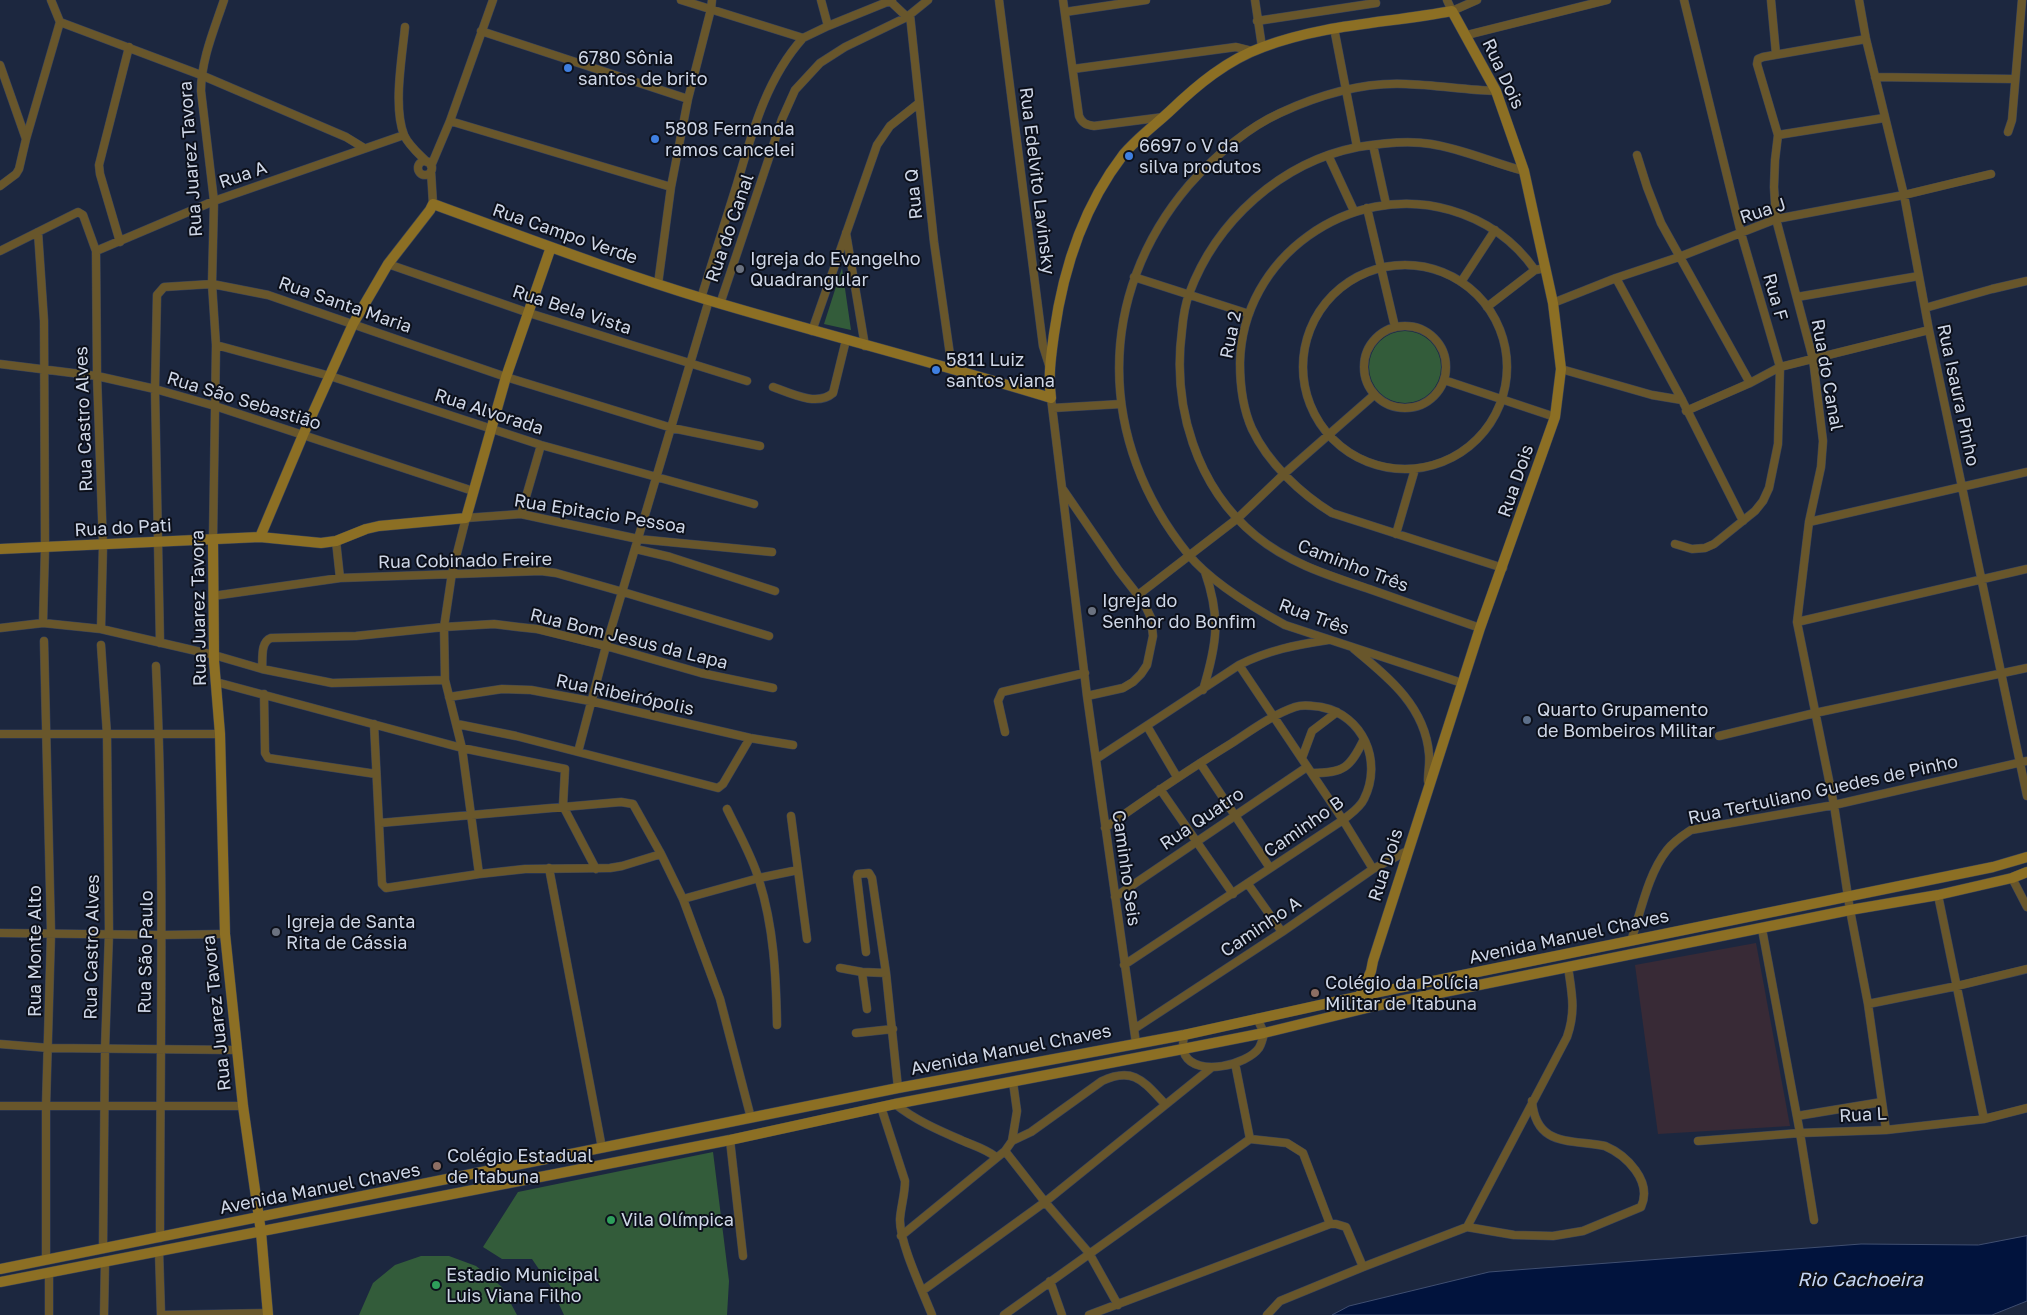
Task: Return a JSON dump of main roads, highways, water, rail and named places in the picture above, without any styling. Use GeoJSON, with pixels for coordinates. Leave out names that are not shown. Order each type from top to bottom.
{"type":"FeatureCollection","features":[{"type":"Feature","properties":{"kind":"water","name":"Rio Cachoeira"},"geometry":{"type":"Polygon","coordinates":[[[2027,1236],[2027,1301],[1992,1315],[1332,1315],[1349,1306],[1489,1272],[1861,1244],[1978,1245],[2027,1236]]]}},
{"type":"Feature","properties":{"kind":"place","name":"6780 Sônia santos de brito"},"geometry":{"type":"Point","coordinates":[568,68]}},
{"type":"Feature","properties":{"kind":"place","name":"5808 Fernanda ramos cancelei"},"geometry":{"type":"Point","coordinates":[655,139]}},
{"type":"Feature","properties":{"kind":"place","name":"6697 o V da silva produtos"},"geometry":{"type":"Point","coordinates":[1129,156]}},
{"type":"Feature","properties":{"kind":"place","name":"Igreja do Evangelho Quadrangular"},"geometry":{"type":"Point","coordinates":[740,269]}},
{"type":"Feature","properties":{"kind":"place","name":"5811 Luiz santos viana"},"geometry":{"type":"Point","coordinates":[936,370]}},
{"type":"Feature","properties":{"kind":"place","name":"Igreja do Senhor do Bonfim"},"geometry":{"type":"Point","coordinates":[1092,611]}},
{"type":"Feature","properties":{"kind":"place","name":"Quarto Grupamento de Bombeiros Militar"},"geometry":{"type":"Point","coordinates":[1527,720]}},
{"type":"Feature","properties":{"kind":"place","name":"Igreja de Santa Rita de Cássia"},"geometry":{"type":"Point","coordinates":[276,932]}},
{"type":"Feature","properties":{"kind":"place","name":"Colégio da Polícia Militar de Itabuna"},"geometry":{"type":"Point","coordinates":[1315,993]}},
{"type":"Feature","properties":{"kind":"place","name":"Colégio Estadual de Itabuna"},"geometry":{"type":"Point","coordinates":[437,1166]}},
{"type":"Feature","properties":{"kind":"place","name":"Vila Olímpica"},"geometry":{"type":"Point","coordinates":[611,1220]}},
{"type":"Feature","properties":{"kind":"place","name":"Estadio Municipal Luis Viana Filho"},"geometry":{"type":"Point","coordinates":[436,1285]}}]}
